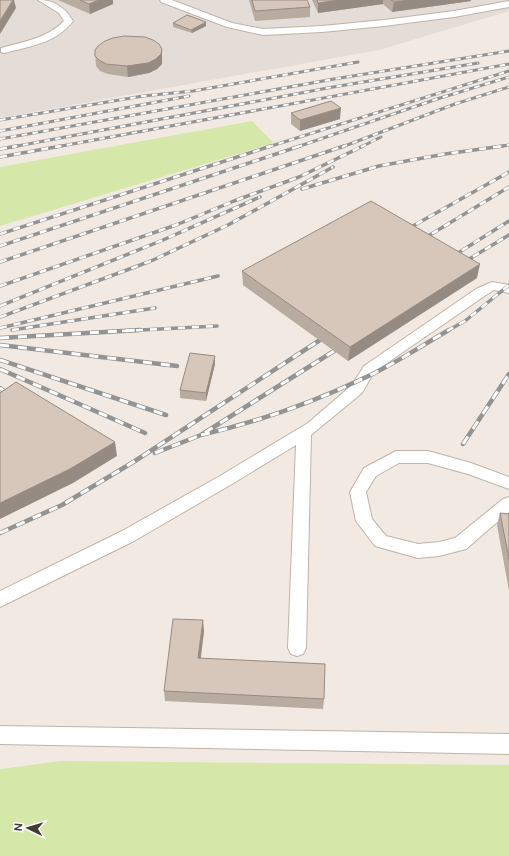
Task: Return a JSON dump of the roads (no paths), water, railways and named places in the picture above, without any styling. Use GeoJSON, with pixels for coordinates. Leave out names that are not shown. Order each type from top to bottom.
{"type":"FeatureCollection","features":[{"type":"Feature","properties":{"kind":"lane"},"geometry":{"type":"LineString","coordinates":[[4,50],[34,42],[63,29],[69,21],[62,11],[42,0]]}},
{"type":"Feature","properties":{"kind":"lane"},"geometry":{"type":"LineString","coordinates":[[164,0],[230,25],[263,32],[322,29],[384,23],[454,14],[509,4]]}},
{"type":"Feature","properties":{"kind":"lane"},"geometry":{"type":"LineString","coordinates":[[0,599],[128,536],[226,480],[313,427],[357,389],[369,369],[481,292],[492,286],[509,289]]}},
{"type":"Feature","properties":{"kind":"lane"},"geometry":{"type":"LineString","coordinates":[[297,648],[304,432]]}},
{"type":"Feature","properties":{"kind":"lane"},"geometry":{"type":"LineString","coordinates":[[509,483],[470,469],[428,457],[396,457],[370,472],[358,492],[364,521],[381,541],[418,551],[439,549],[460,544],[509,503]]}},
{"type":"Feature","properties":{"kind":"lane"},"geometry":{"type":"LineString","coordinates":[[0,734],[509,744]]}},
{"type":"Feature","properties":{"kind":"railway"},"geometry":{"type":"LineString","coordinates":[[0,139],[334,79],[509,51]]}},
{"type":"Feature","properties":{"kind":"railway"},"geometry":{"type":"LineString","coordinates":[[0,120],[143,96],[193,91],[358,62]]}},
{"type":"Feature","properties":{"kind":"railway"},"geometry":{"type":"LineString","coordinates":[[12,147],[333,87],[478,63]]}},
{"type":"Feature","properties":{"kind":"railway"},"geometry":{"type":"LineString","coordinates":[[56,147],[509,64]]}},
{"type":"Feature","properties":{"kind":"railway"},"geometry":{"type":"LineString","coordinates":[[268,147],[509,71]]}},
{"type":"Feature","properties":{"kind":"railway"},"geometry":{"type":"LineString","coordinates":[[297,147],[437,99],[509,77]]}},
{"type":"Feature","properties":{"kind":"railway"},"geometry":{"type":"LineString","coordinates":[[342,147],[455,104],[509,87]]}},
{"type":"Feature","properties":{"kind":"railway"},"geometry":{"type":"LineString","coordinates":[[0,131],[189,96]]}},
{"type":"Feature","properties":{"kind":"railway"},"geometry":{"type":"LineString","coordinates":[[363,146],[381,137]]}},
{"type":"Feature","properties":{"kind":"railway"},"geometry":{"type":"LineString","coordinates":[[498,147],[509,145]]}},
{"type":"Feature","properties":{"kind":"railway"},"geometry":{"type":"LineString","coordinates":[[0,149],[17,146]]}},
{"type":"Feature","properties":{"kind":"railway"},"geometry":{"type":"LineString","coordinates":[[0,157],[61,146]]}},
{"type":"Feature","properties":{"kind":"railway"},"geometry":{"type":"LineString","coordinates":[[0,234],[271,146]]}},
{"type":"Feature","properties":{"kind":"railway"},"geometry":{"type":"LineString","coordinates":[[0,262],[344,146]]}},
{"type":"Feature","properties":{"kind":"railway"},"geometry":{"type":"LineString","coordinates":[[0,286],[176,225],[234,201],[299,177],[363,146]]}},
{"type":"Feature","properties":{"kind":"railway"},"geometry":{"type":"LineString","coordinates":[[498,147],[503,146]]}},
{"type":"Feature","properties":{"kind":"railway"},"geometry":{"type":"LineString","coordinates":[[0,246],[297,147]]}},
{"type":"Feature","properties":{"kind":"railway"},"geometry":{"type":"LineString","coordinates":[[302,189],[379,166],[445,154],[498,147]]}},
{"type":"Feature","properties":{"kind":"railway"},"geometry":{"type":"LineString","coordinates":[[0,317],[151,261],[228,225],[333,167]]}},
{"type":"Feature","properties":{"kind":"railway"},"geometry":{"type":"LineString","coordinates":[[404,231],[509,172]]}},
{"type":"Feature","properties":{"kind":"railway"},"geometry":{"type":"LineString","coordinates":[[420,241],[509,187]]}},
{"type":"Feature","properties":{"kind":"railway"},"geometry":{"type":"LineString","coordinates":[[0,306],[163,240],[260,197]]}},
{"type":"Feature","properties":{"kind":"railway"},"geometry":{"type":"LineString","coordinates":[[450,258],[509,221]]}},
{"type":"Feature","properties":{"kind":"railway"},"geometry":{"type":"LineString","coordinates":[[461,264],[509,235]]}},
{"type":"Feature","properties":{"kind":"railway"},"geometry":{"type":"LineString","coordinates":[[0,328],[218,276]]}},
{"type":"Feature","properties":{"kind":"railway"},"geometry":{"type":"LineString","coordinates":[[447,331],[465,321],[509,285]]}},
{"type":"Feature","properties":{"kind":"railway"},"geometry":{"type":"LineString","coordinates":[[12,330],[155,308]]}},
{"type":"Feature","properties":{"kind":"railway"},"geometry":{"type":"LineString","coordinates":[[128,331],[217,326]]}},
{"type":"Feature","properties":{"kind":"railway"},"geometry":{"type":"LineString","coordinates":[[128,331],[140,330]]}},
{"type":"Feature","properties":{"kind":"railway"},"geometry":{"type":"LineString","coordinates":[[201,435],[263,418],[324,396],[386,367],[449,330]]}},
{"type":"Feature","properties":{"kind":"railway"},"geometry":{"type":"LineString","coordinates":[[122,331],[128,331]]}},
{"type":"Feature","properties":{"kind":"railway"},"geometry":{"type":"LineString","coordinates":[[0,338],[128,331]]}},
{"type":"Feature","properties":{"kind":"railway"},"geometry":{"type":"LineString","coordinates":[[0,533],[62,505],[135,461],[320,340]]}},
{"type":"Feature","properties":{"kind":"railway"},"geometry":{"type":"LineString","coordinates":[[0,345],[177,366]]}},
{"type":"Feature","properties":{"kind":"railway"},"geometry":{"type":"LineString","coordinates":[[201,435],[334,351]]}},
{"type":"Feature","properties":{"kind":"railway"},"geometry":{"type":"LineString","coordinates":[[0,360],[166,415]]}},
{"type":"Feature","properties":{"kind":"railway"},"geometry":{"type":"LineString","coordinates":[[0,369],[145,433]]}},
{"type":"Feature","properties":{"kind":"railway"},"geometry":{"type":"LineString","coordinates":[[463,444],[509,374]]}},
{"type":"Feature","properties":{"kind":"railway"},"geometry":{"type":"LineString","coordinates":[[0,388],[12,397]]}},
{"type":"Feature","properties":{"kind":"railway"},"geometry":{"type":"LineString","coordinates":[[155,453],[201,435]]}}]}
